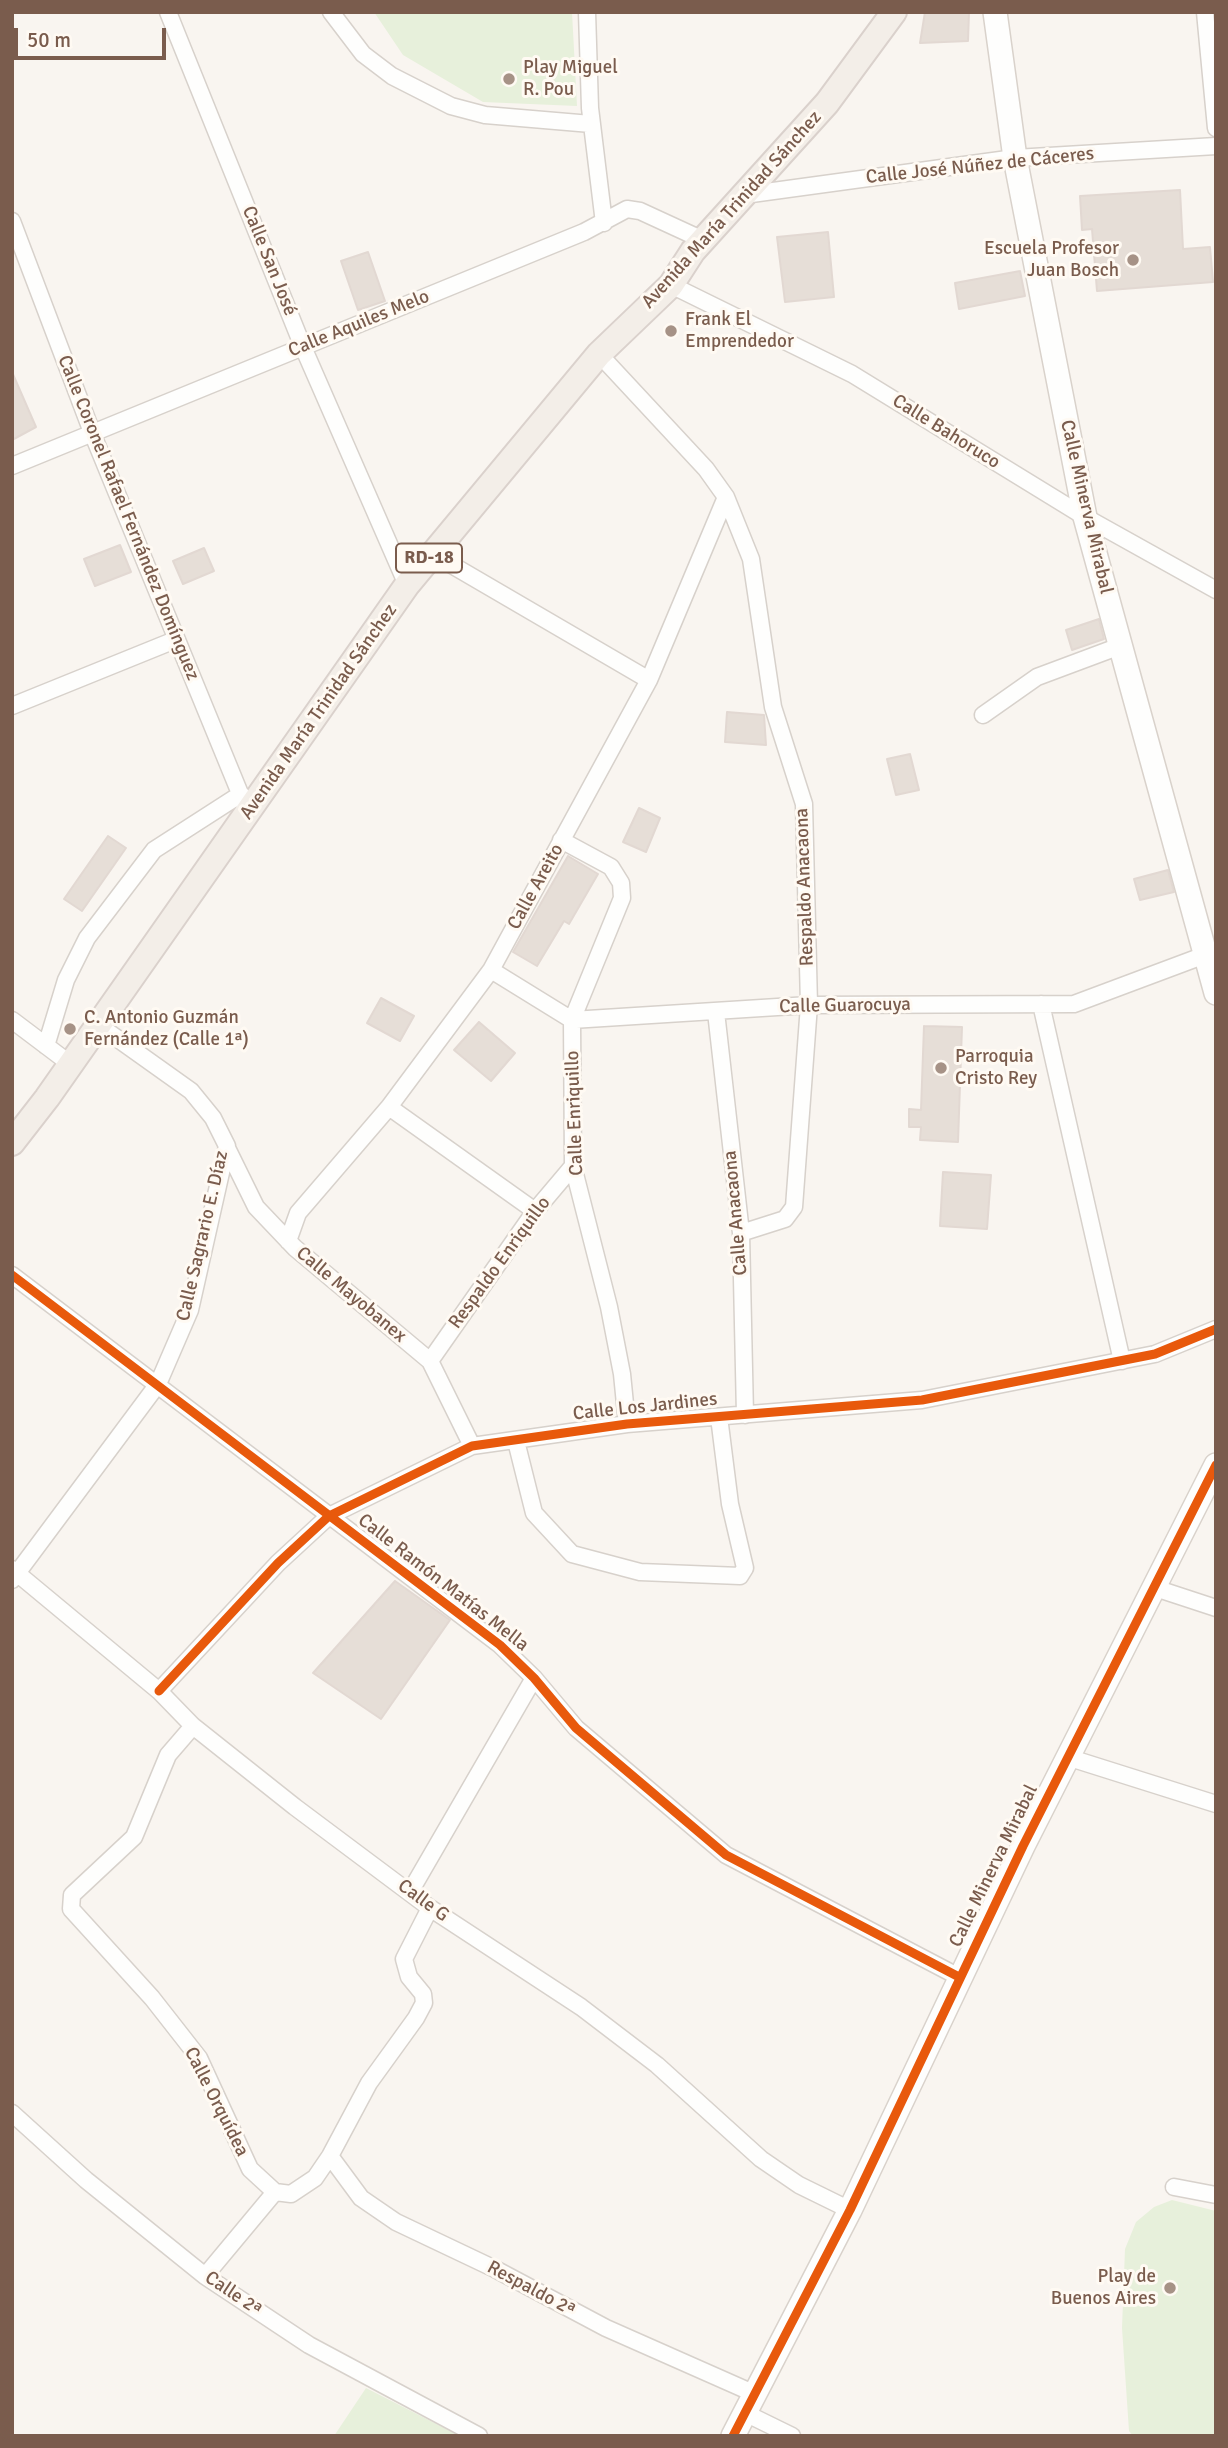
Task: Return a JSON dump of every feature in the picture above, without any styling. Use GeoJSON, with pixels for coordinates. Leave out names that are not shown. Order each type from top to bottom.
{"type":"FeatureCollection","features":[{"type":"Feature","properties":{"kind":"main road","name":"Avenida María Trinidad Sánchez"},"geometry":{"type":"LineString","coordinates":[[12,1143],[47,1098],[244,804],[407,585],[599,354],[671,285],[703,240],[827,103],[894,12]]}},
{"type":"Feature","properties":{"kind":"street","name":"Calle San José"},"geometry":{"type":"LineString","coordinates":[[168,12],[303,347],[407,585]]}},
{"type":"Feature","properties":{"kind":"street"},"geometry":{"type":"LineString","coordinates":[[331,12],[363,54],[419,92],[451,106],[485,115],[591,124]]}},
{"type":"Feature","properties":{"kind":"street"},"geometry":{"type":"LineString","coordinates":[[587,12],[591,124],[604,223]]}},
{"type":"Feature","properties":{"kind":"street","name":"Calle Minerva Mirabal"},"geometry":{"type":"LineString","coordinates":[[995,12],[1016,158],[1085,517],[1216,993]]}},
{"type":"Feature","properties":{"kind":"street"},"geometry":{"type":"LineString","coordinates":[[1205,12],[1216,128]]}},
{"type":"Feature","properties":{"kind":"street","name":"Calle José Núñez de Cáceres"},"geometry":{"type":"LineString","coordinates":[[744,195],[1016,158],[1216,146]]}},
{"type":"Feature","properties":{"kind":"street","name":"Calle Aquiles Melo"},"geometry":{"type":"LineString","coordinates":[[12,466],[604,223],[626,209],[640,211],[703,240]]}},
{"type":"Feature","properties":{"kind":"street","name":"Calle Coronel Rafael Fernández Domínguez"},"geometry":{"type":"LineString","coordinates":[[12,221],[93,435],[244,804]]}},
{"type":"Feature","properties":{"kind":"street","name":"Calle Bahoruco"},"geometry":{"type":"LineString","coordinates":[[671,285],[852,374],[1085,517],[1216,590]]}},
{"type":"Feature","properties":{"kind":"street","name":"Respaldo Anacaona"},"geometry":{"type":"LineString","coordinates":[[599,354],[706,469],[726,497],[751,559],[773,707],[804,804],[809,1005],[794,1207],[785,1219],[741,1233]]}},
{"type":"Feature","properties":{"kind":"street","name":"Calle Areito"},"geometry":{"type":"LineString","coordinates":[[288,1241],[298,1213],[389,1107],[491,970],[649,680],[726,497]]}},
{"type":"Feature","properties":{"kind":"street"},"geometry":{"type":"LineString","coordinates":[[433,554],[649,680]]}},
{"type":"Feature","properties":{"kind":"street"},"geometry":{"type":"LineString","coordinates":[[12,706],[175,640]]}},
{"type":"Feature","properties":{"kind":"street"},"geometry":{"type":"LineString","coordinates":[[983,715],[1037,677],[1120,646]]}},
{"type":"Feature","properties":{"kind":"street"},"geometry":{"type":"LineString","coordinates":[[46,1045],[66,980],[87,938],[154,850],[244,804]]}},
{"type":"Feature","properties":{"kind":"street","name":"Calle Enriquillo"},"geometry":{"type":"LineString","coordinates":[[561,840],[611,867],[621,883],[622,898],[572,1020],[573,1166],[609,1307],[622,1374],[627,1424]]}},
{"type":"Feature","properties":{"kind":"street","name":"Calle Guarocuya"},"geometry":{"type":"LineString","coordinates":[[572,1020],[809,1005],[1074,1003],[1205,955]]}},
{"type":"Feature","properties":{"kind":"street"},"geometry":{"type":"LineString","coordinates":[[491,970],[572,1020]]}},
{"type":"Feature","properties":{"kind":"street"},"geometry":{"type":"LineString","coordinates":[[1041,1004],[1122,1361]]}},
{"type":"Feature","properties":{"kind":"street","name":"Calle Anacaona"},"geometry":{"type":"LineString","coordinates":[[716,1012],[741,1233],[746,1415]]}},
{"type":"Feature","properties":{"kind":"street"},"geometry":{"type":"LineString","coordinates":[[12,1020],[69,1063]]}},
{"type":"Feature","properties":{"kind":"street","name":"Calle Sagrario E. Díaz"},"geometry":{"type":"LineString","coordinates":[[14,1574],[158,1384],[190,1310],[227,1146],[213,1118],[191,1091],[97,1024]]}},
{"type":"Feature","properties":{"kind":"street"},"geometry":{"type":"LineString","coordinates":[[389,1107],[535,1211]]}},
{"type":"Feature","properties":{"kind":"street","name":"Calle Mayobanex"},"geometry":{"type":"LineString","coordinates":[[227,1146],[256,1207],[288,1241],[430,1362],[472,1447]]}},
{"type":"Feature","properties":{"kind":"street","name":"Respaldo Enriquillo"},"geometry":{"type":"LineString","coordinates":[[430,1362],[535,1211],[573,1166]]}},
{"type":"Feature","properties":{"kind":"street","name":"Calle Ramón Matías Mella"},"geometry":{"type":"LineString","coordinates":[[12,1275],[500,1646],[534,1678],[576,1728],[726,1855],[959,1977]]}},
{"type":"Feature","properties":{"kind":"street","name":"Calle Los Jardines"},"geometry":{"type":"LineString","coordinates":[[159,1691],[278,1563],[329,1516],[472,1447],[627,1424],[922,1400],[1155,1354],[1216,1329]]}},
{"type":"Feature","properties":{"kind":"street"},"geometry":{"type":"LineString","coordinates":[[516,1441],[534,1513],[572,1554],[640,1572],[740,1576],[745,1568],[730,1504],[719,1417]]}},
{"type":"Feature","properties":{"kind":"street","name":"Calle Minerva Mirabal"},"geometry":{"type":"LineString","coordinates":[[733,2436],[748,2402],[850,2210],[959,1977],[1216,1465]]}},
{"type":"Feature","properties":{"kind":"street","name":"Calle G"},"geometry":{"type":"LineString","coordinates":[[14,1574],[159,1691],[193,1726],[430,1908],[581,2007],[657,2065],[761,2159],[799,2185],[850,2210]]}},
{"type":"Feature","properties":{"kind":"street"},"geometry":{"type":"LineString","coordinates":[[1153,1587],[1216,1608]]}},
{"type":"Feature","properties":{"kind":"street"},"geometry":{"type":"LineString","coordinates":[[410,1892],[534,1678]]}},
{"type":"Feature","properties":{"kind":"street","name":"Calle Orquídea"},"geometry":{"type":"LineString","coordinates":[[193,1726],[168,1755],[134,1837],[72,1895],[71,1909],[152,1998],[199,2058],[250,2169],[275,2192]]}},
{"type":"Feature","properties":{"kind":"street"},"geometry":{"type":"LineString","coordinates":[[1068,1757],[1216,1804]]}},
{"type":"Feature","properties":{"kind":"street"},"geometry":{"type":"LineString","coordinates":[[205,2276],[275,2192],[291,2194],[315,2178],[330,2156],[369,2083],[424,2003],[423,1994],[409,1977],[404,1959],[430,1908]]}},
{"type":"Feature","properties":{"kind":"street","name":"Calle 2ª"},"geometry":{"type":"LineString","coordinates":[[12,2113],[86,2180],[205,2276],[309,2345],[479,2436]]}},
{"type":"Feature","properties":{"kind":"street","name":"Respaldo 2ª"},"geometry":{"type":"LineString","coordinates":[[330,2156],[361,2198],[397,2222],[495,2269],[748,2402],[792,2436]]}},
{"type":"Feature","properties":{"kind":"street"},"geometry":{"type":"LineString","coordinates":[[1174,2187],[1216,2195]]}},
{"type":"Feature","properties":{"kind":"green space","name":"Play Miguel R. Pou"},"geometry":{"type":"Polygon","coordinates":[[[374,12],[572,12],[577,106],[483,102],[403,55],[374,12]]]}},
{"type":"Feature","properties":{"kind":"green space","name":"Play de Buenos Aires"},"geometry":{"type":"Polygon","coordinates":[[[1172,2200],[1216,2211],[1216,2436],[1133,2436],[1129,2431],[1122,2328],[1125,2249],[1136,2222],[1154,2207],[1172,2200]]]}},
{"type":"Feature","properties":{"kind":"green space"},"geometry":{"type":"Polygon","coordinates":[[[366,2388],[460,2436],[334,2436],[366,2388]]]}},
{"type":"Feature","properties":{"kind":"building"},"geometry":{"type":"Polygon","coordinates":[[[925,12],[969,12],[968,41],[920,43],[925,12]]]}},
{"type":"Feature","properties":{"kind":"building"},"geometry":{"type":"Polygon","coordinates":[[[1180,190],[1183,249],[1210,247],[1213,282],[1097,291],[1092,229],[1082,230],[1080,196],[1180,190]]]}},
{"type":"Feature","properties":{"kind":"building"},"geometry":{"type":"Polygon","coordinates":[[[828,232],[834,297],[785,302],[777,237],[828,232]]]}},
{"type":"Feature","properties":{"kind":"building"},"geometry":{"type":"Polygon","coordinates":[[[368,252],[385,301],[358,310],[341,261],[368,252]]]}},
{"type":"Feature","properties":{"kind":"building"},"geometry":{"type":"Polygon","coordinates":[[[1020,271],[1025,296],[959,309],[955,283],[1020,271]]]}},
{"type":"Feature","properties":{"kind":"building"},"geometry":{"type":"Polygon","coordinates":[[[12,372],[36,427],[12,440],[12,372]]]}},
{"type":"Feature","properties":{"kind":"building"},"geometry":{"type":"Polygon","coordinates":[[[120,545],[131,572],[95,586],[84,559],[120,545]]]}},
{"type":"Feature","properties":{"kind":"building"},"geometry":{"type":"Polygon","coordinates":[[[204,548],[214,571],[183,584],[173,561],[204,548]]]}},
{"type":"Feature","properties":{"kind":"building"},"geometry":{"type":"Polygon","coordinates":[[[1099,619],[1104,639],[1072,650],[1066,630],[1099,619]]]}},
{"type":"Feature","properties":{"kind":"building"},"geometry":{"type":"Polygon","coordinates":[[[727,712],[764,715],[766,745],[725,742],[727,712]]]}},
{"type":"Feature","properties":{"kind":"building"},"geometry":{"type":"Polygon","coordinates":[[[910,754],[919,790],[896,795],[887,759],[910,754]]]}},
{"type":"Feature","properties":{"kind":"building"},"geometry":{"type":"Polygon","coordinates":[[[639,808],[660,818],[646,852],[623,842],[639,808]]]}},
{"type":"Feature","properties":{"kind":"building"},"geometry":{"type":"Polygon","coordinates":[[[108,836],[126,848],[82,911],[64,899],[108,836]]]}},
{"type":"Feature","properties":{"kind":"building"},"geometry":{"type":"Polygon","coordinates":[[[568,856],[598,874],[569,924],[564,921],[537,966],[513,952],[568,856]]]}},
{"type":"Feature","properties":{"kind":"building"},"geometry":{"type":"Polygon","coordinates":[[[1168,870],[1174,892],[1140,900],[1134,879],[1168,870]]]}},
{"type":"Feature","properties":{"kind":"building"},"geometry":{"type":"Polygon","coordinates":[[[381,998],[414,1016],[400,1041],[367,1023],[381,998]]]}},
{"type":"Feature","properties":{"kind":"building"},"geometry":{"type":"Polygon","coordinates":[[[479,1022],[515,1053],[491,1081],[454,1050],[479,1022]]]}},
{"type":"Feature","properties":{"kind":"building","name":"Parroquia Cristo Rey"},"geometry":{"type":"Polygon","coordinates":[[[924,1026],[962,1027],[958,1142],[920,1140],[921,1127],[909,1127],[909,1109],[921,1110],[924,1026]]]}},
{"type":"Feature","properties":{"kind":"building"},"geometry":{"type":"Polygon","coordinates":[[[943,1172],[991,1175],[987,1229],[940,1226],[943,1172]]]}},
{"type":"Feature","properties":{"kind":"building"},"geometry":{"type":"Polygon","coordinates":[[[395,1581],[450,1620],[381,1719],[313,1673],[395,1581]]]}},
{"type":"Feature","properties":{"kind":"cycle path"},"geometry":{"type":"LineString","coordinates":[[12,1275],[500,1645],[534,1678],[576,1728],[726,1855],[959,1977]]}},
{"type":"Feature","properties":{"kind":"cycle path"},"geometry":{"type":"LineString","coordinates":[[159,1691],[278,1563],[329,1516],[472,1446],[627,1424],[922,1400],[1155,1354],[1216,1329]]}},
{"type":"Feature","properties":{"kind":"cycle path"},"geometry":{"type":"LineString","coordinates":[[733,2436],[850,2210],[1023,1846],[1216,1465]]}},
{"type":"Feature","properties":{"kind":"place","name":"Play Miguel R. Pou"},"geometry":{"type":"Point","coordinates":[509,79]}},
{"type":"Feature","properties":{"kind":"place","name":"Escuela Profesor Juan Bosch"},"geometry":{"type":"Point","coordinates":[1133,260]}},
{"type":"Feature","properties":{"kind":"place","name":"Frank El Emprendedor"},"geometry":{"type":"Point","coordinates":[671,331]}},
{"type":"Feature","properties":{"kind":"place","name":"C. Antonio Guzmán Fernández (Calle 1ª)"},"geometry":{"type":"Point","coordinates":[70,1029]}},
{"type":"Feature","properties":{"kind":"place","name":"Parroquia Cristo Rey"},"geometry":{"type":"Point","coordinates":[941,1068]}},
{"type":"Feature","properties":{"kind":"place","name":"Play de Buenos Aires"},"geometry":{"type":"Point","coordinates":[1170,2288]}}]}
